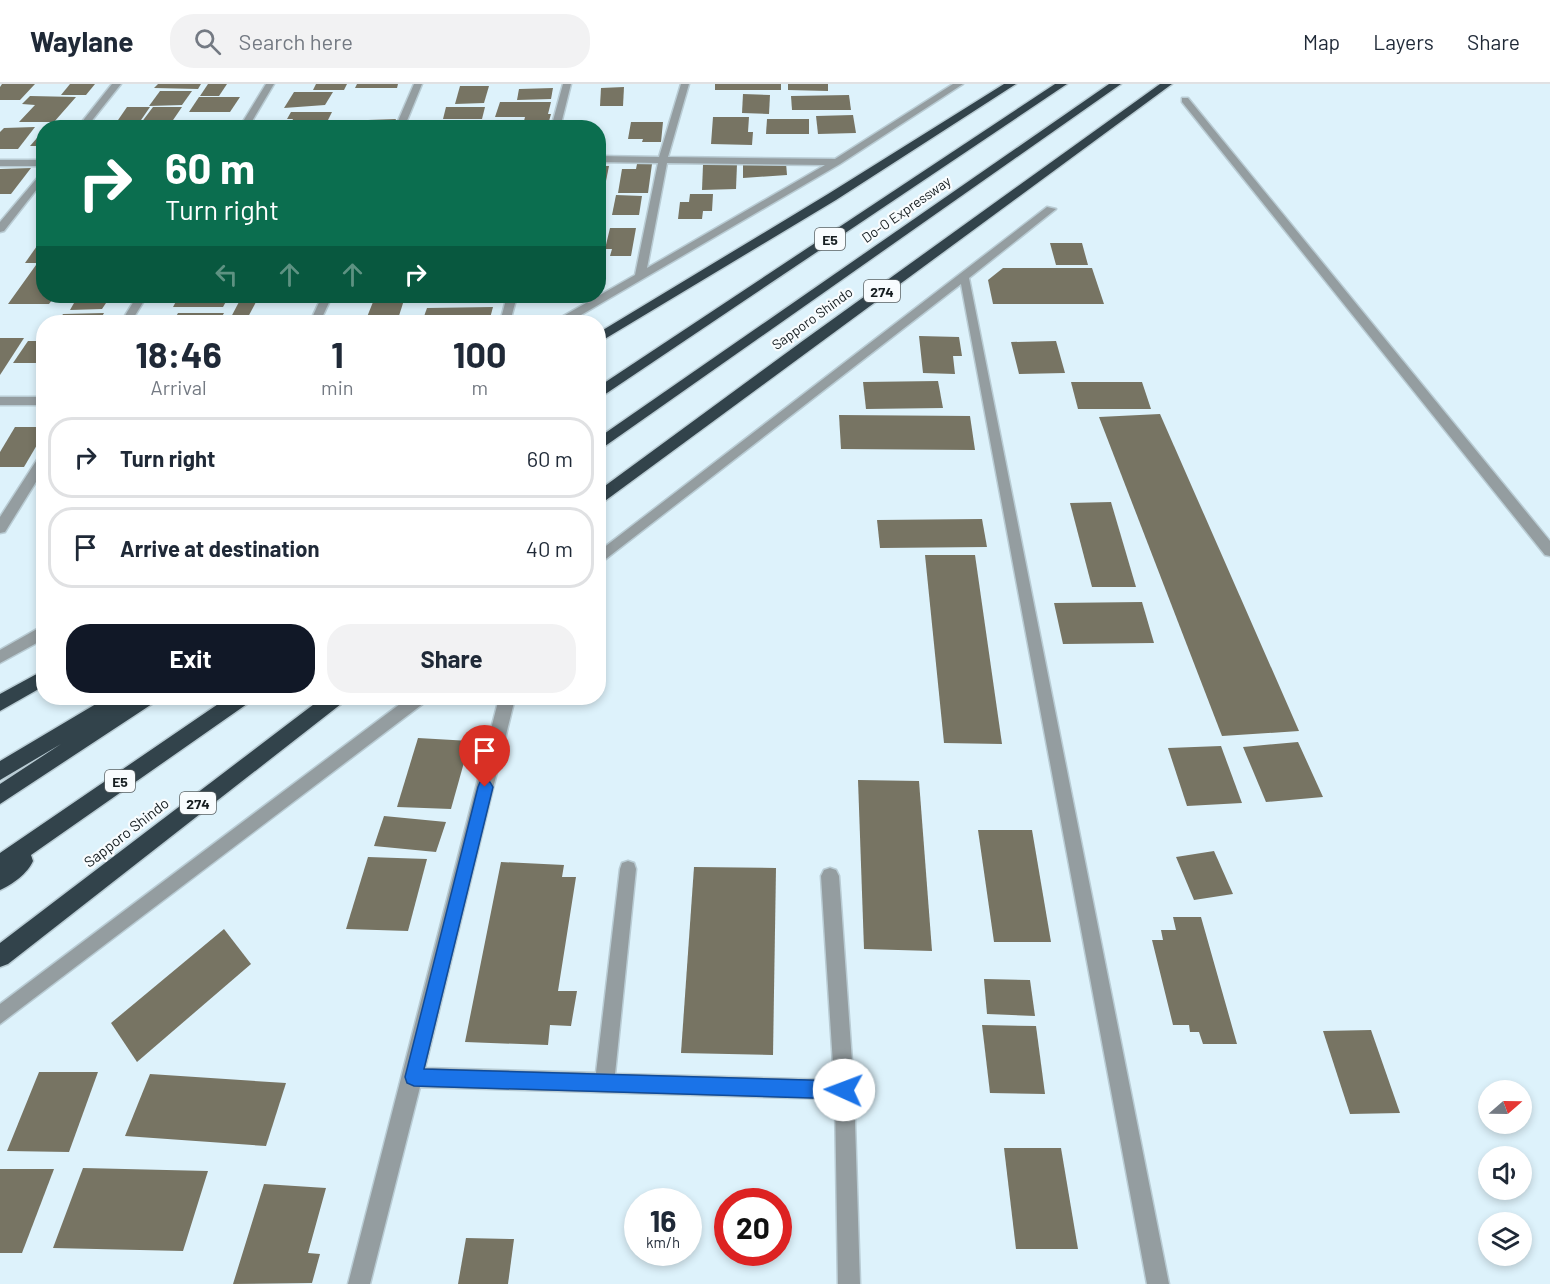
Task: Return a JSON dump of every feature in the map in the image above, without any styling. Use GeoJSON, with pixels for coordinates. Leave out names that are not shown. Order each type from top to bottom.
{"type":"FeatureCollection","features":[{"type":"Feature","properties":{"kind":"highway"},"geometry":{"type":"LineString","coordinates":[[606,334],[832,197],[1011,84]]}},
{"type":"Feature","properties":{"kind":"highway","name":"Do-O Expressway"},"geometry":{"type":"LineString","coordinates":[[606,389],[1062,84]]}},
{"type":"Feature","properties":{"kind":"highway","name":"Do-O Expressway"},"geometry":{"type":"LineString","coordinates":[[606,441],[1116,84]]}},
{"type":"Feature","properties":{"kind":"highway","name":"Sapporo Shindo"},"geometry":{"type":"LineString","coordinates":[[606,494],[809,343],[1167,84]]}},
{"type":"Feature","properties":{"kind":"highway"},"geometry":{"type":"LineString","coordinates":[[0,703],[36,682]]}},
{"type":"Feature","properties":{"kind":"highway"},"geometry":{"type":"LineString","coordinates":[[0,771],[109,705]]}},
{"type":"Feature","properties":{"kind":"highway"},"geometry":{"type":"LineString","coordinates":[[0,795],[135,705]]}},
{"type":"Feature","properties":{"kind":"highway","name":"E5"},"geometry":{"type":"LineString","coordinates":[[0,865],[231,705]]}},
{"type":"Feature","properties":{"kind":"highway","name":"Sapporo Shindo"},"geometry":{"type":"LineString","coordinates":[[0,956],[326,705]]}},
{"type":"Feature","properties":{"kind":"highway"},"geometry":{"type":"LineString","coordinates":[[0,880],[124,778]]}},
{"type":"Feature","properties":{"kind":"street"},"geometry":{"type":"LineString","coordinates":[[88,120],[117,84]]}},
{"type":"Feature","properties":{"kind":"street"},"geometry":{"type":"LineString","coordinates":[[248,120],[270,84]]}},
{"type":"Feature","properties":{"kind":"street"},"geometry":{"type":"LineString","coordinates":[[402,120],[418,84]]}},
{"type":"Feature","properties":{"kind":"street"},"geometry":{"type":"LineString","coordinates":[[557,120],[567,84]]}},
{"type":"Feature","properties":{"kind":"street"},"geometry":{"type":"LineString","coordinates":[[640,276],[663,159],[685,84]]}},
{"type":"Feature","properties":{"kind":"street"},"geometry":{"type":"LineString","coordinates":[[606,296],[837,162],[959,84]]}},
{"type":"Feature","properties":{"kind":"street"},"geometry":{"type":"LineString","coordinates":[[1185,100],[1550,551]]}},
{"type":"Feature","properties":{"kind":"street"},"geometry":{"type":"LineString","coordinates":[[606,159],[837,162]]}},
{"type":"Feature","properties":{"kind":"street"},"geometry":{"type":"LineString","coordinates":[[0,163],[36,163]]}},
{"type":"Feature","properties":{"kind":"street"},"geometry":{"type":"LineString","coordinates":[[0,229],[36,183]]}},
{"type":"Feature","properties":{"kind":"street"},"geometry":{"type":"LineString","coordinates":[[606,554],[965,279],[1052,209]]}},
{"type":"Feature","properties":{"kind":"street"},"geometry":{"type":"LineString","coordinates":[[965,279],[1158,1284]]}},
{"type":"Feature","properties":{"kind":"street"},"geometry":{"type":"LineString","coordinates":[[574,315],[594,303]]}},
{"type":"Feature","properties":{"kind":"street"},"geometry":{"type":"LineString","coordinates":[[0,401],[36,401]]}},
{"type":"Feature","properties":{"kind":"street"},"geometry":{"type":"LineString","coordinates":[[0,528],[36,471]]}},
{"type":"Feature","properties":{"kind":"street"},"geometry":{"type":"LineString","coordinates":[[0,657],[36,636]]}},
{"type":"Feature","properties":{"kind":"street"},"geometry":{"type":"LineString","coordinates":[[0,1015],[410,705]]}},
{"type":"Feature","properties":{"kind":"street"},"geometry":{"type":"LineString","coordinates":[[359,1284],[414,1077],[505,705]]}},
{"type":"Feature","properties":{"kind":"street"},"geometry":{"type":"LineString","coordinates":[[605,1082],[628,868]]}},
{"type":"Feature","properties":{"kind":"street"},"geometry":{"type":"LineString","coordinates":[[830,876],[844,1090],[849,1284]]}},
{"type":"Feature","properties":{"kind":"street"},"geometry":{"type":"LineString","coordinates":[[414,1077],[844,1090]]}},
{"type":"Feature","properties":{"kind":"building"},"geometry":{"type":"Polygon","coordinates":[[[2,84],[35,84],[20,100],[0,100],[2,84]]]}},
{"type":"Feature","properties":{"kind":"building"},"geometry":{"type":"Polygon","coordinates":[[[70,84],[95,84],[86,95],[61,95],[70,84]]]}},
{"type":"Feature","properties":{"kind":"building"},"geometry":{"type":"Polygon","coordinates":[[[158,84],[201,84],[198,89],[154,88],[158,84]]]}},
{"type":"Feature","properties":{"kind":"building"},"geometry":{"type":"Polygon","coordinates":[[[208,84],[227,84],[219,96],[200,96],[208,84]]]}},
{"type":"Feature","properties":{"kind":"building"},"geometry":{"type":"Polygon","coordinates":[[[316,84],[347,84],[344,90],[313,90],[316,84]]]}},
{"type":"Feature","properties":{"kind":"building"},"geometry":{"type":"Polygon","coordinates":[[[357,84],[398,84],[397,88],[355,88],[357,84]]]}},
{"type":"Feature","properties":{"kind":"building"},"geometry":{"type":"Polygon","coordinates":[[[715,84],[781,84],[781,90],[715,90],[715,84]]]}},
{"type":"Feature","properties":{"kind":"building"},"geometry":{"type":"Polygon","coordinates":[[[788,84],[828,84],[828,91],[788,90],[788,84]]]}},
{"type":"Feature","properties":{"kind":"building"},"geometry":{"type":"Polygon","coordinates":[[[460,86],[489,86],[484,103],[455,104],[460,86]]]}},
{"type":"Feature","properties":{"kind":"building"},"geometry":{"type":"Polygon","coordinates":[[[624,87],[623,106],[600,106],[601,88],[624,87]]]}},
{"type":"Feature","properties":{"kind":"building"},"geometry":{"type":"Polygon","coordinates":[[[553,88],[551,99],[517,100],[519,89],[553,88]]]}},
{"type":"Feature","properties":{"kind":"building"},"geometry":{"type":"Polygon","coordinates":[[[160,91],[192,91],[182,105],[149,106],[160,91]]]}},
{"type":"Feature","properties":{"kind":"building"},"geometry":{"type":"Polygon","coordinates":[[[294,92],[333,92],[325,105],[284,108],[294,92]]]}},
{"type":"Feature","properties":{"kind":"building"},"geometry":{"type":"Polygon","coordinates":[[[743,94],[770,95],[769,114],[742,113],[743,94]]]}},
{"type":"Feature","properties":{"kind":"building"},"geometry":{"type":"Polygon","coordinates":[[[849,95],[851,110],[792,110],[791,96],[849,95]]]}},
{"type":"Feature","properties":{"kind":"building"},"geometry":{"type":"Polygon","coordinates":[[[30,96],[76,97],[56,120],[19,122],[35,105],[22,104],[30,96]]]}},
{"type":"Feature","properties":{"kind":"building"},"geometry":{"type":"Polygon","coordinates":[[[199,97],[240,97],[230,112],[189,112],[199,97]]]}},
{"type":"Feature","properties":{"kind":"building"},"geometry":{"type":"Polygon","coordinates":[[[500,102],[551,102],[548,114],[551,114],[549,120],[495,117],[500,102]]]}},
{"type":"Feature","properties":{"kind":"building"},"geometry":{"type":"Polygon","coordinates":[[[127,107],[150,107],[141,120],[118,120],[127,107]]]}},
{"type":"Feature","properties":{"kind":"building"},"geometry":{"type":"Polygon","coordinates":[[[153,107],[182,107],[173,120],[143,120],[153,107]]]}},
{"type":"Feature","properties":{"kind":"building"},"geometry":{"type":"Polygon","coordinates":[[[446,107],[485,107],[482,119],[443,119],[446,107]]]}},
{"type":"Feature","properties":{"kind":"building"},"geometry":{"type":"Polygon","coordinates":[[[291,112],[332,112],[328,120],[287,119],[291,112]]]}},
{"type":"Feature","properties":{"kind":"building"},"geometry":{"type":"Polygon","coordinates":[[[853,115],[856,133],[818,134],[816,116],[853,115]]]}},
{"type":"Feature","properties":{"kind":"building"},"geometry":{"type":"Polygon","coordinates":[[[713,117],[749,117],[748,132],[753,132],[752,145],[711,144],[713,117]]]}},
{"type":"Feature","properties":{"kind":"building"},"geometry":{"type":"Polygon","coordinates":[[[767,119],[809,119],[809,134],[766,134],[767,119]]]}},
{"type":"Feature","properties":{"kind":"building"},"geometry":{"type":"Polygon","coordinates":[[[631,122],[663,122],[661,142],[628,139],[631,122]]]}},
{"type":"Feature","properties":{"kind":"building"},"geometry":{"type":"Polygon","coordinates":[[[35,127],[18,149],[0,149],[0,132],[4,128],[35,127]]]}},
{"type":"Feature","properties":{"kind":"building"},"geometry":{"type":"Polygon","coordinates":[[[743,163],[786,163],[787,175],[743,178],[743,163]]]}},
{"type":"Feature","properties":{"kind":"building"},"geometry":{"type":"Polygon","coordinates":[[[637,164],[652,164],[648,193],[618,193],[622,169],[636,169],[637,164]]]}},
{"type":"Feature","properties":{"kind":"building"},"geometry":{"type":"Polygon","coordinates":[[[737,164],[736,189],[702,190],[703,165],[737,164]]]}},
{"type":"Feature","properties":{"kind":"building"},"geometry":{"type":"Polygon","coordinates":[[[31,168],[11,194],[0,194],[0,169],[31,168]]]}},
{"type":"Feature","properties":{"kind":"building"},"geometry":{"type":"Polygon","coordinates":[[[690,194],[713,194],[712,211],[703,211],[702,219],[678,219],[680,202],[689,202],[690,194]]]}},
{"type":"Feature","properties":{"kind":"building"},"geometry":{"type":"Polygon","coordinates":[[[616,195],[642,196],[639,215],[612,215],[616,195]]]}},
{"type":"Feature","properties":{"kind":"building"},"geometry":{"type":"Polygon","coordinates":[[[610,228],[636,228],[631,256],[610,256],[612,249],[606,249],[610,228]]]}},
{"type":"Feature","properties":{"kind":"building"},"geometry":{"type":"Polygon","coordinates":[[[1050,243],[1082,243],[1088,265],[1056,265],[1050,243]]]}},
{"type":"Feature","properties":{"kind":"building"},"geometry":{"type":"Polygon","coordinates":[[[36,247],[36,263],[25,263],[36,247]]]}},
{"type":"Feature","properties":{"kind":"building"},"geometry":{"type":"Polygon","coordinates":[[[36,265],[36,303],[50,303],[8,304],[36,265]]]}},
{"type":"Feature","properties":{"kind":"building"},"geometry":{"type":"Polygon","coordinates":[[[1003,268],[1092,268],[1104,304],[993,304],[988,280],[1003,268]]]}},
{"type":"Feature","properties":{"kind":"building"},"geometry":{"type":"Polygon","coordinates":[[[74,303],[106,303],[102,309],[70,310],[74,303]]]}},
{"type":"Feature","properties":{"kind":"building"},"geometry":{"type":"Polygon","coordinates":[[[175,303],[225,303],[223,307],[173,307],[175,303]]]}},
{"type":"Feature","properties":{"kind":"building"},"geometry":{"type":"Polygon","coordinates":[[[238,303],[255,303],[249,315],[232,315],[238,303]]]}},
{"type":"Feature","properties":{"kind":"building"},"geometry":{"type":"Polygon","coordinates":[[[373,303],[403,303],[399,315],[368,315],[373,303]]]}},
{"type":"Feature","properties":{"kind":"building"},"geometry":{"type":"Polygon","coordinates":[[[493,307],[491,315],[424,315],[427,308],[493,307]]]}},
{"type":"Feature","properties":{"kind":"building"},"geometry":{"type":"Polygon","coordinates":[[[104,313],[103,315],[63,314],[104,313]]]}},
{"type":"Feature","properties":{"kind":"building"},"geometry":{"type":"Polygon","coordinates":[[[178,313],[224,313],[223,315],[177,315],[178,313]]]}},
{"type":"Feature","properties":{"kind":"building"},"geometry":{"type":"Polygon","coordinates":[[[919,336],[959,337],[962,356],[953,356],[955,374],[923,373],[919,336]]]}},
{"type":"Feature","properties":{"kind":"building"},"geometry":{"type":"Polygon","coordinates":[[[0,338],[24,338],[0,375],[0,338]]]}},
{"type":"Feature","properties":{"kind":"building"},"geometry":{"type":"Polygon","coordinates":[[[28,341],[36,341],[36,363],[13,363],[28,341]]]}},
{"type":"Feature","properties":{"kind":"building"},"geometry":{"type":"Polygon","coordinates":[[[1056,341],[1065,373],[1019,374],[1011,342],[1056,341]]]}},
{"type":"Feature","properties":{"kind":"building"},"geometry":{"type":"Polygon","coordinates":[[[938,381],[943,408],[866,409],[863,382],[938,381]]]}},
{"type":"Feature","properties":{"kind":"building"},"geometry":{"type":"Polygon","coordinates":[[[1071,382],[1142,382],[1151,409],[1078,409],[1071,382]]]}},
{"type":"Feature","properties":{"kind":"building"},"geometry":{"type":"Polygon","coordinates":[[[1160,414],[1299,731],[1222,736],[1099,417],[1160,414]]]}},
{"type":"Feature","properties":{"kind":"building"},"geometry":{"type":"Polygon","coordinates":[[[839,415],[970,416],[975,450],[841,449],[839,415]]]}},
{"type":"Feature","properties":{"kind":"building"},"geometry":{"type":"Polygon","coordinates":[[[15,427],[36,427],[36,447],[24,467],[0,467],[0,452],[15,427]]]}},
{"type":"Feature","properties":{"kind":"building"},"geometry":{"type":"Polygon","coordinates":[[[1111,502],[1136,587],[1092,587],[1070,503],[1111,502]]]}},
{"type":"Feature","properties":{"kind":"building"},"geometry":{"type":"Polygon","coordinates":[[[982,519],[987,547],[880,548],[877,520],[982,519]]]}},
{"type":"Feature","properties":{"kind":"building"},"geometry":{"type":"Polygon","coordinates":[[[925,555],[975,555],[1002,744],[944,743],[925,555]]]}},
{"type":"Feature","properties":{"kind":"building"},"geometry":{"type":"Polygon","coordinates":[[[1142,602],[1154,643],[1063,644],[1054,603],[1142,602]]]}},
{"type":"Feature","properties":{"kind":"building"},"geometry":{"type":"Polygon","coordinates":[[[418,738],[470,741],[451,809],[397,807],[418,738]]]}},
{"type":"Feature","properties":{"kind":"building"},"geometry":{"type":"Polygon","coordinates":[[[1298,742],[1323,797],[1266,802],[1243,747],[1298,742]]]}},
{"type":"Feature","properties":{"kind":"building"},"geometry":{"type":"Polygon","coordinates":[[[1221,746],[1242,803],[1187,806],[1168,748],[1221,746]]]}},
{"type":"Feature","properties":{"kind":"building"},"geometry":{"type":"Polygon","coordinates":[[[858,780],[919,781],[932,951],[864,949],[858,780]]]}},
{"type":"Feature","properties":{"kind":"building"},"geometry":{"type":"Polygon","coordinates":[[[384,816],[446,822],[436,852],[374,846],[384,816]]]}},
{"type":"Feature","properties":{"kind":"building"},"geometry":{"type":"Polygon","coordinates":[[[978,830],[1032,830],[1051,942],[994,942],[978,830]]]}},
{"type":"Feature","properties":{"kind":"building"},"geometry":{"type":"Polygon","coordinates":[[[1214,851],[1233,894],[1194,900],[1176,857],[1214,851]]]}},
{"type":"Feature","properties":{"kind":"building"},"geometry":{"type":"Polygon","coordinates":[[[368,857],[427,859],[408,931],[346,929],[368,857]]]}},
{"type":"Feature","properties":{"kind":"building"},"geometry":{"type":"Polygon","coordinates":[[[501,862],[564,865],[562,877],[576,877],[558,991],[577,991],[571,1026],[550,1025],[548,1045],[465,1042],[501,862]]]}},
{"type":"Feature","properties":{"kind":"building"},"geometry":{"type":"Polygon","coordinates":[[[694,867],[776,868],[773,1055],[681,1053],[694,867]]]}},
{"type":"Feature","properties":{"kind":"building"},"geometry":{"type":"Polygon","coordinates":[[[1173,917],[1201,917],[1237,1044],[1203,1044],[1199,1032],[1190,1032],[1189,1025],[1173,1025],[1152,940],[1163,940],[1161,930],[1176,930],[1173,917]]]}},
{"type":"Feature","properties":{"kind":"building"},"geometry":{"type":"Polygon","coordinates":[[[224,929],[251,964],[137,1062],[111,1023],[224,929]]]}},
{"type":"Feature","properties":{"kind":"building"},"geometry":{"type":"Polygon","coordinates":[[[984,979],[1030,980],[1035,1016],[987,1014],[984,979]]]}},
{"type":"Feature","properties":{"kind":"building"},"geometry":{"type":"Polygon","coordinates":[[[982,1025],[1036,1026],[1045,1094],[990,1093],[982,1025]]]}},
{"type":"Feature","properties":{"kind":"building"},"geometry":{"type":"Polygon","coordinates":[[[1371,1030],[1400,1113],[1350,1114],[1323,1031],[1371,1030]]]}},
{"type":"Feature","properties":{"kind":"building"},"geometry":{"type":"Polygon","coordinates":[[[39,1072],[98,1072],[69,1152],[7,1151],[39,1072]]]}},
{"type":"Feature","properties":{"kind":"building"},"geometry":{"type":"Polygon","coordinates":[[[150,1074],[286,1083],[266,1146],[125,1136],[150,1074]]]}},
{"type":"Feature","properties":{"kind":"building"},"geometry":{"type":"Polygon","coordinates":[[[1004,1148],[1061,1148],[1078,1249],[1016,1249],[1004,1148]]]}},
{"type":"Feature","properties":{"kind":"building"},"geometry":{"type":"Polygon","coordinates":[[[83,1168],[208,1171],[183,1251],[53,1248],[83,1168]]]}},
{"type":"Feature","properties":{"kind":"building"},"geometry":{"type":"Polygon","coordinates":[[[0,1169],[54,1169],[22,1253],[0,1253],[0,1169]]]}},
{"type":"Feature","properties":{"kind":"building"},"geometry":{"type":"Polygon","coordinates":[[[264,1184],[326,1188],[308,1253],[320,1254],[312,1283],[233,1284],[264,1184]]]}},
{"type":"Feature","properties":{"kind":"building"},"geometry":{"type":"Polygon","coordinates":[[[466,1238],[514,1239],[508,1284],[458,1284],[466,1238]]]}},
{"type":"Feature","properties":{"kind":"route"},"geometry":{"type":"LineString","coordinates":[[485,787],[414,1077],[844,1090]]}}]}
